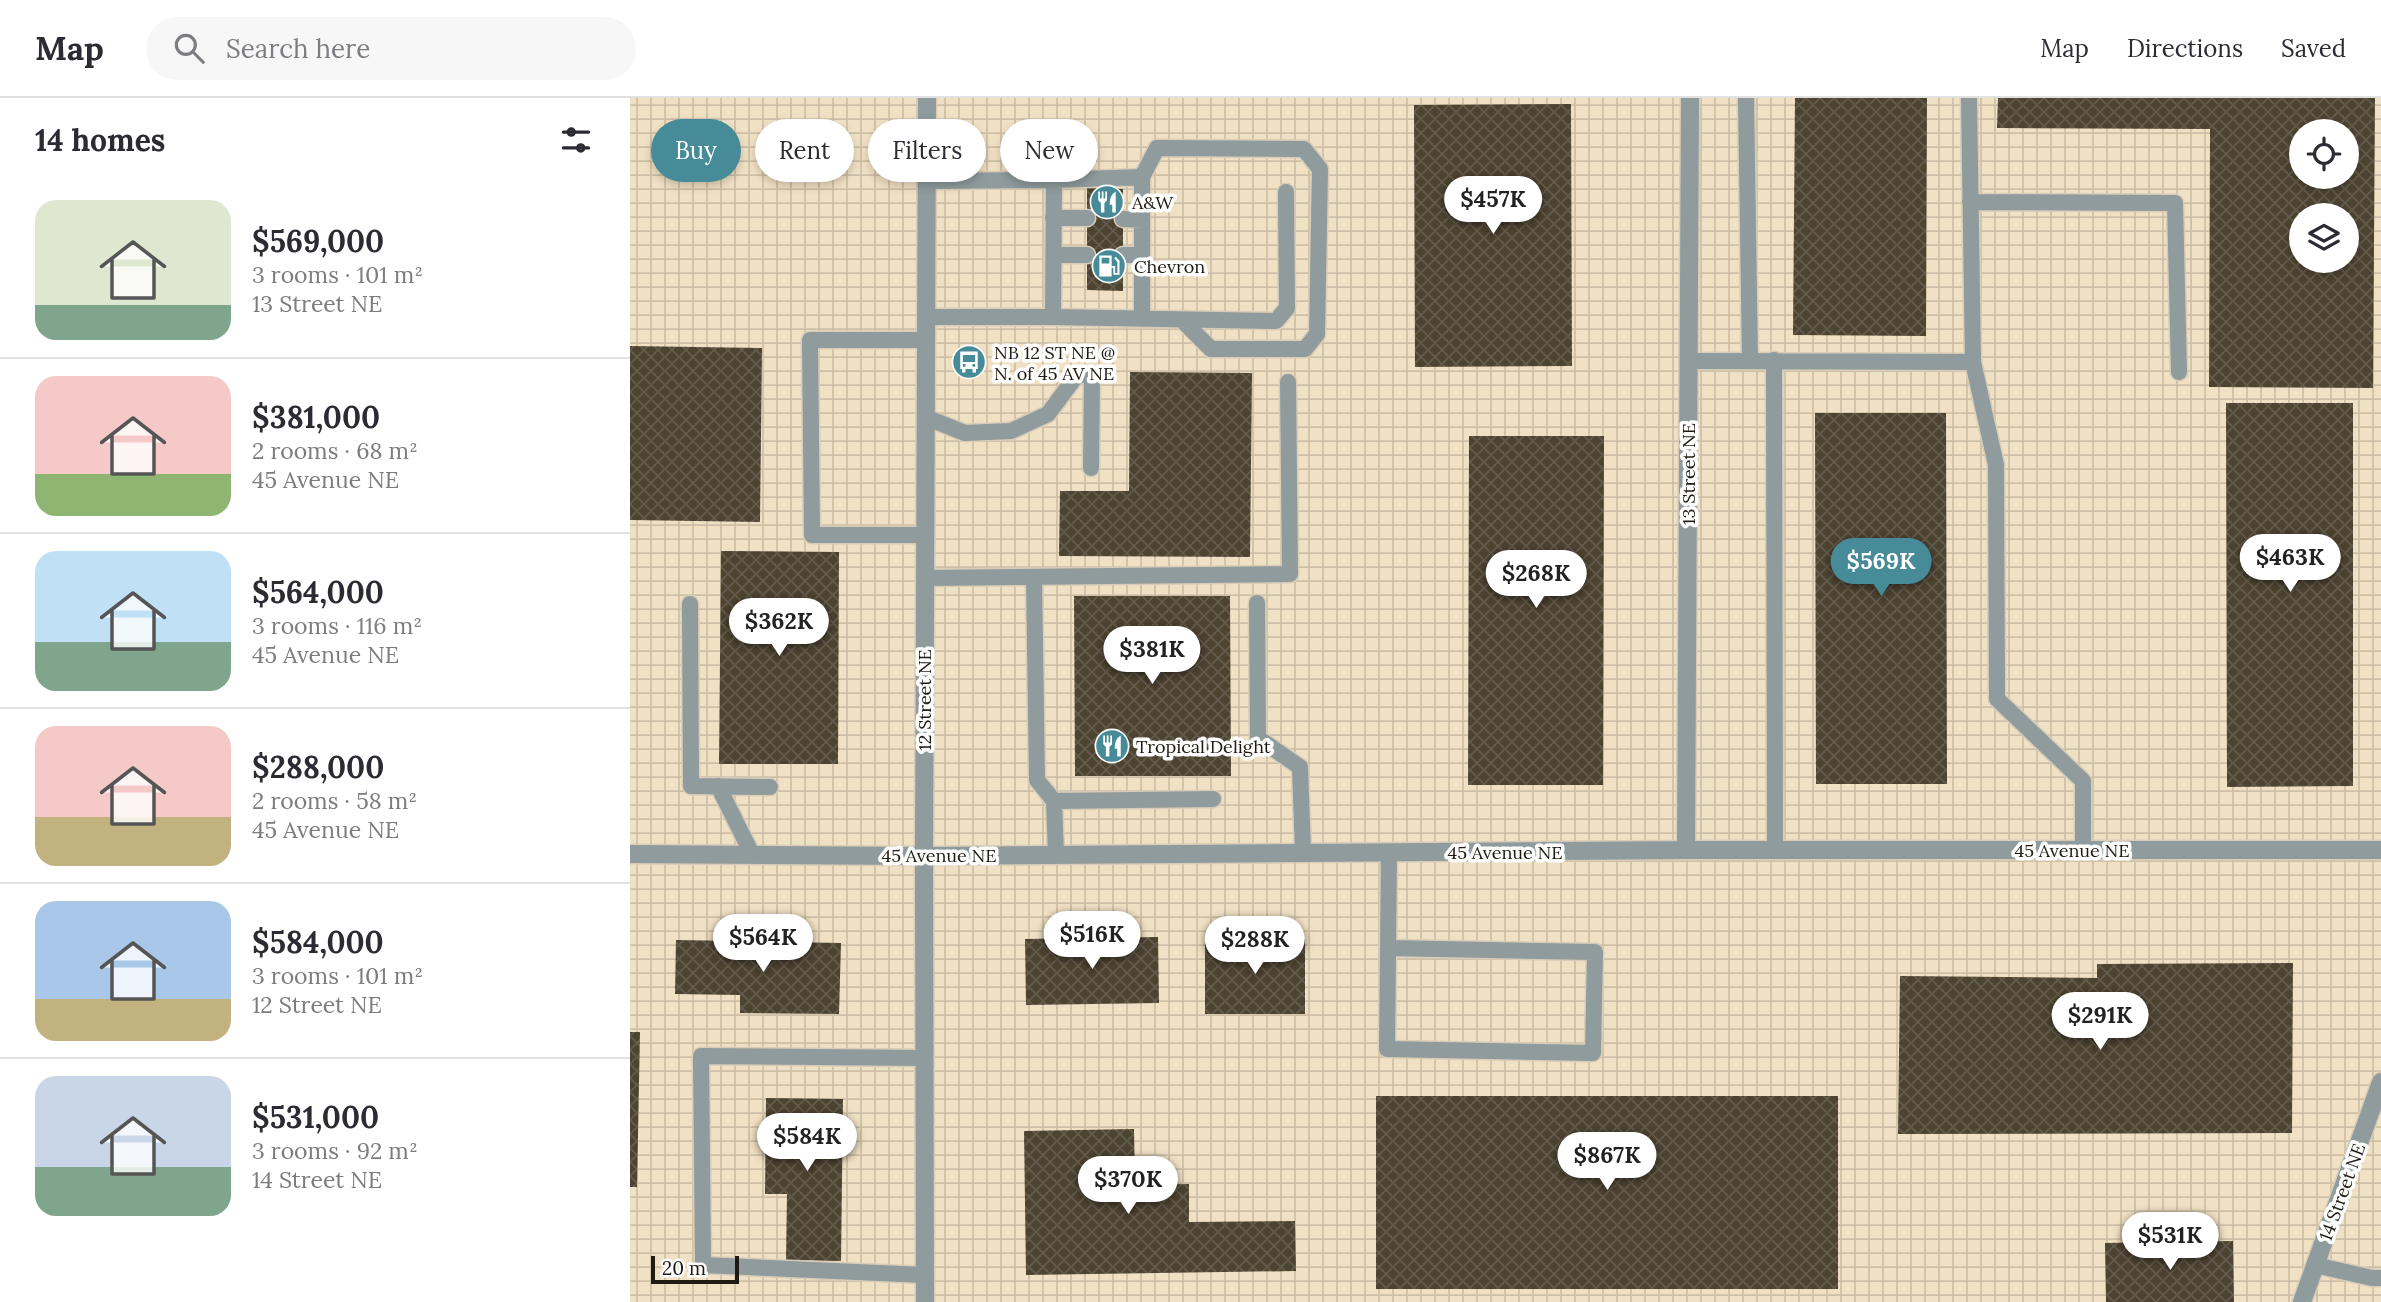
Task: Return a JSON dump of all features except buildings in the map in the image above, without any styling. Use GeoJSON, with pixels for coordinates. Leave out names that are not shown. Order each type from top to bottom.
{"type":"FeatureCollection","features":[{"type":"Feature","properties":{"kind":"street","name":"12 Street NE"},"geometry":{"type":"LineString","coordinates":[[927,98],[927,119]]}},
{"type":"Feature","properties":{"kind":"street","name":"13 Street NE"},"geometry":{"type":"LineString","coordinates":[[1686,850],[1690,98]]}},
{"type":"Feature","properties":{"kind":"street","name":"12 Street NE"},"geometry":{"type":"LineString","coordinates":[[925,1302],[927,182]]}},
{"type":"Feature","properties":{"kind":"street","name":"45 Avenue NE"},"geometry":{"type":"LineString","coordinates":[[630,853],[924,856],[1686,850],[2381,850]]}},
{"type":"Feature","properties":{"kind":"street","name":"14 Street NE"},"geometry":{"type":"LineString","coordinates":[[2302,1302],[2377,1103],[2381,1082]]}},
{"type":"Feature","properties":{"kind":"lane"},"geometry":{"type":"LineString","coordinates":[[1746,98],[1751,360]]}},
{"type":"Feature","properties":{"kind":"lane"},"geometry":{"type":"LineString","coordinates":[[1969,98],[1973,362],[1996,465],[1997,699],[2083,781],[2082,850]]}},
{"type":"Feature","properties":{"kind":"lane"},"geometry":{"type":"LineString","coordinates":[[1142,319],[1142,177],[1157,148],[1304,149],[1320,169],[1317,334],[1305,349],[1211,349],[1182,320]]}},
{"type":"Feature","properties":{"kind":"lane"},"geometry":{"type":"LineString","coordinates":[[1098,178],[1142,177]]}},
{"type":"Feature","properties":{"kind":"lane"},"geometry":{"type":"LineString","coordinates":[[1053,317],[1054,182]]}},
{"type":"Feature","properties":{"kind":"lane"},"geometry":{"type":"LineString","coordinates":[[926,317],[1276,321],[1287,308],[1286,192]]}},
{"type":"Feature","properties":{"kind":"lane"},"geometry":{"type":"LineString","coordinates":[[1970,202],[2175,203],[2179,372]]}},
{"type":"Feature","properties":{"kind":"lane"},"geometry":{"type":"LineString","coordinates":[[1053,218],[1087,218]]}},
{"type":"Feature","properties":{"kind":"lane"},"geometry":{"type":"LineString","coordinates":[[1123,219],[1142,220]]}},
{"type":"Feature","properties":{"kind":"lane"},"geometry":{"type":"LineString","coordinates":[[1054,255],[1087,255]]}},
{"type":"Feature","properties":{"kind":"lane"},"geometry":{"type":"LineString","coordinates":[[1123,255],[1142,255]]}},
{"type":"Feature","properties":{"kind":"lane"},"geometry":{"type":"LineString","coordinates":[[925,535],[812,535],[810,340],[926,340]]}},
{"type":"Feature","properties":{"kind":"lane"},"geometry":{"type":"LineString","coordinates":[[1774,360],[1775,850]]}},
{"type":"Feature","properties":{"kind":"lane"},"geometry":{"type":"LineString","coordinates":[[1689,361],[1973,362]]}},
{"type":"Feature","properties":{"kind":"lane"},"geometry":{"type":"LineString","coordinates":[[925,417],[965,433],[1011,431],[1048,414],[1077,375],[1091,375],[1091,468]]}},
{"type":"Feature","properties":{"kind":"lane"},"geometry":{"type":"LineString","coordinates":[[925,578],[1290,573],[1288,383]]}},
{"type":"Feature","properties":{"kind":"lane"},"geometry":{"type":"LineString","coordinates":[[1034,577],[1037,780],[1054,801],[1056,855]]}},
{"type":"Feature","properties":{"kind":"lane"},"geometry":{"type":"LineString","coordinates":[[1257,603],[1258,738],[1300,767],[1303,853]]}},
{"type":"Feature","properties":{"kind":"lane"},"geometry":{"type":"LineString","coordinates":[[690,604],[691,786],[770,787]]}},
{"type":"Feature","properties":{"kind":"lane"},"geometry":{"type":"LineString","coordinates":[[718,786],[752,854]]}},
{"type":"Feature","properties":{"kind":"lane"},"geometry":{"type":"LineString","coordinates":[[1054,801],[1213,799]]}},
{"type":"Feature","properties":{"kind":"lane"},"geometry":{"type":"LineString","coordinates":[[1388,948],[1595,952],[1593,1053],[1387,1049],[1388,948],[1389,853]]}},
{"type":"Feature","properties":{"kind":"lane"},"geometry":{"type":"LineString","coordinates":[[924,1058],[701,1055],[703,1265],[924,1275]]}},
{"type":"Feature","properties":{"kind":"lane"},"geometry":{"type":"LineString","coordinates":[[2315,1265],[2381,1278]]}},
{"type":"Feature","properties":{"kind":"shaded area"},"geometry":{"type":"Polygon","coordinates":[[[630,98],[2381,98],[2381,1302],[630,1302],[630,98]]]}},
{"type":"Feature","properties":{"kind":"place","name":"A&W"},"geometry":{"type":"Point","coordinates":[1107,202]}},
{"type":"Feature","properties":{"kind":"place","name":"Chevron"},"geometry":{"type":"Point","coordinates":[1109,266]}},
{"type":"Feature","properties":{"kind":"place","name":"NB 12 ST NE @ N. of 45 AV NE"},"geometry":{"type":"Point","coordinates":[969,362]}},
{"type":"Feature","properties":{"kind":"place","name":"Tropical Delight"},"geometry":{"type":"Point","coordinates":[1112,746]}}]}
